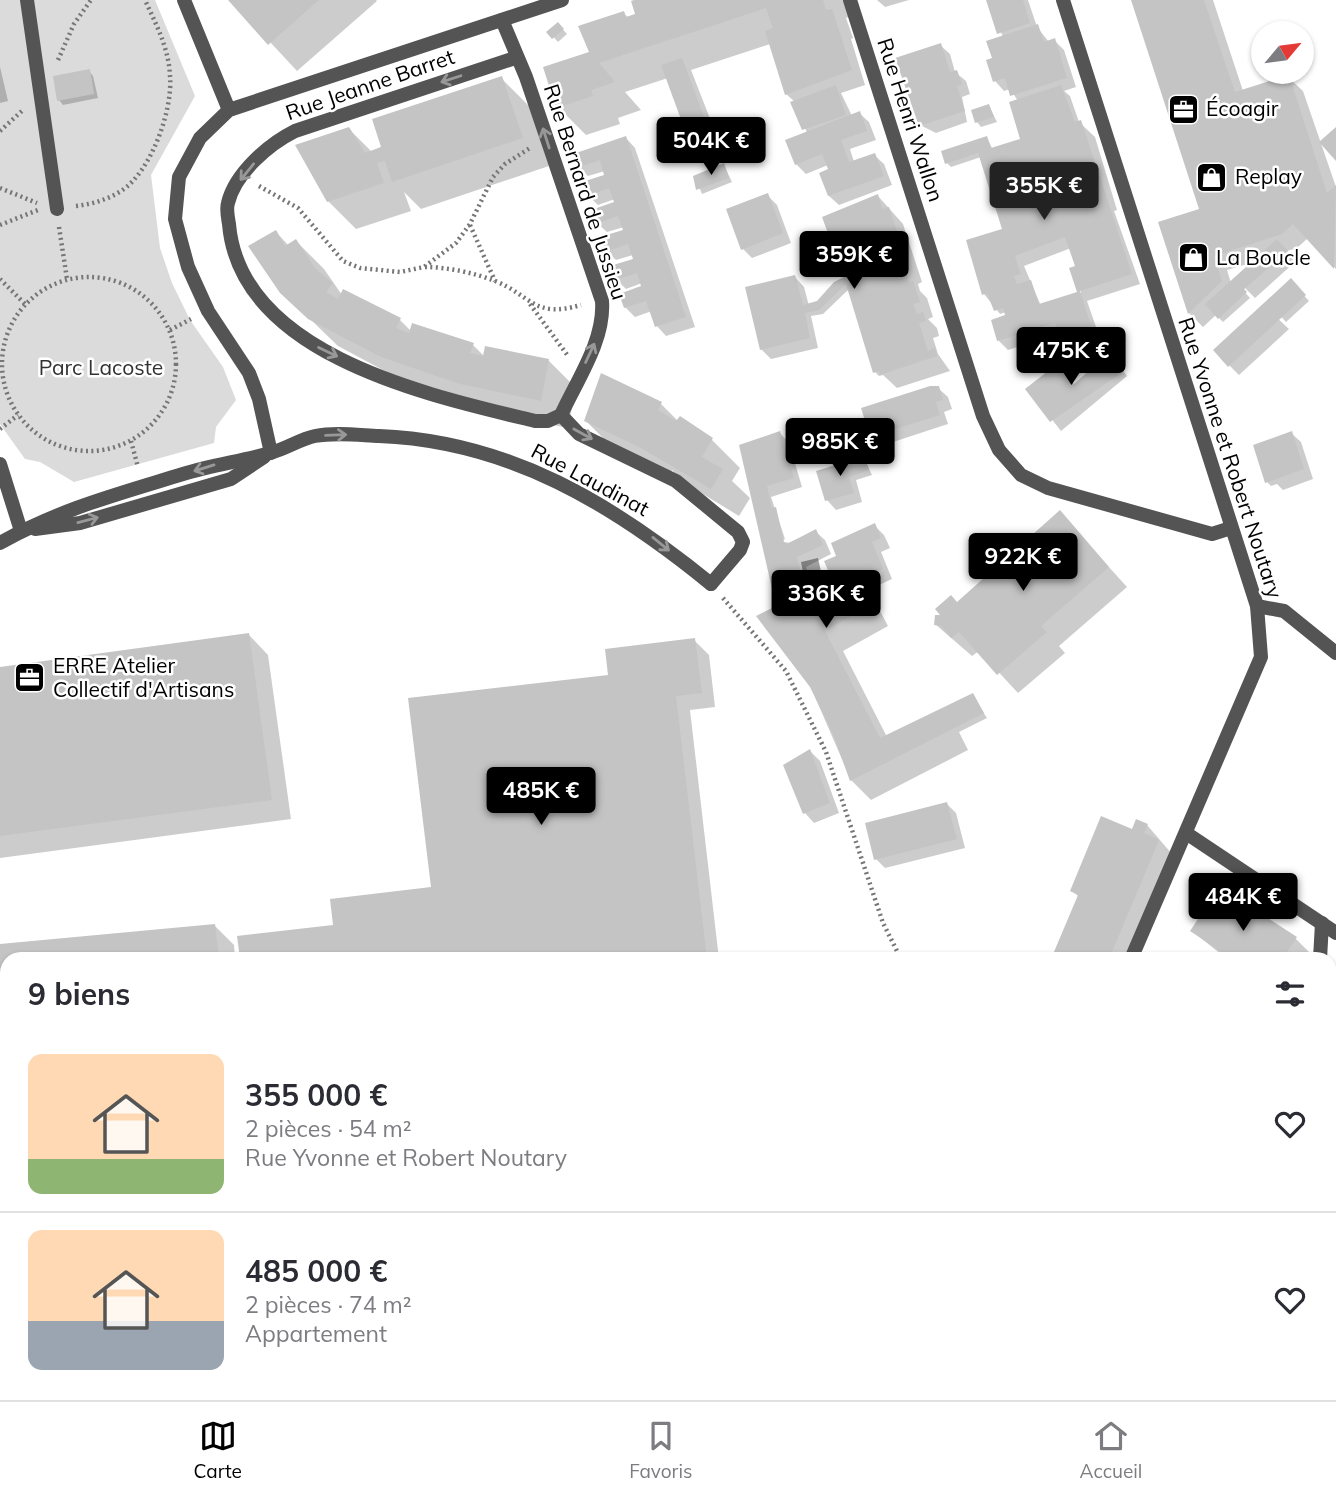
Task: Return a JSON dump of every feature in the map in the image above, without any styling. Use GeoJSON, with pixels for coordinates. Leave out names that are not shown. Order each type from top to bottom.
{"type":"FeatureCollection","features":[{"type":"Feature","properties":{"kind":"street"},"geometry":{"type":"LineString","coordinates":[[27,0],[57,209]]}},
{"type":"Feature","properties":{"kind":"street"},"geometry":{"type":"LineString","coordinates":[[184,0],[229,110]]}},
{"type":"Feature","properties":{"kind":"street"},"geometry":{"type":"LineString","coordinates":[[271,453],[259,399],[249,373],[208,311],[188,267],[176,219],[179,177],[200,138],[229,110],[562,0]]}},
{"type":"Feature","properties":{"kind":"street","name":"Rue Henri Wallon"},"geometry":{"type":"LineString","coordinates":[[850,0],[983,416],[999,450],[1021,475],[1048,488],[1212,534],[1231,528]]}},
{"type":"Feature","properties":{"kind":"street","name":"Rue Yvonne et Robert Noutary"},"geometry":{"type":"LineString","coordinates":[[1063,0],[1257,606],[1261,657],[1134,952]]}},
{"type":"Feature","properties":{"kind":"street","name":"Rue Bernard de Jussieu"},"geometry":{"type":"LineString","coordinates":[[502,20],[515,58],[526,77],[600,296],[604,319],[561,415]]}},
{"type":"Feature","properties":{"kind":"street","name":"Rue Jeanne Barret"},"geometry":{"type":"LineString","coordinates":[[515,58],[295,131],[277,140],[242,177],[227,204],[230,236],[239,261],[261,301],[307,342],[387,380],[428,395],[535,421],[548,421],[561,415]]}},
{"type":"Feature","properties":{"kind":"street"},"geometry":{"type":"LineString","coordinates":[[561,415],[579,433],[676,481],[738,532],[743,542],[740,550],[711,584]]}},
{"type":"Feature","properties":{"kind":"street","name":"Rue Laudinat"},"geometry":{"type":"LineString","coordinates":[[0,542],[76,506],[224,462],[271,453],[315,436],[341,434],[402,437],[468,449],[557,481],[604,506],[654,538],[711,584]]}},
{"type":"Feature","properties":{"kind":"street"},"geometry":{"type":"LineString","coordinates":[[0,464],[21,531]]}},
{"type":"Feature","properties":{"kind":"street","name":"Rue Laudinat"},"geometry":{"type":"LineString","coordinates":[[0,533],[21,531]]}},
{"type":"Feature","properties":{"kind":"street"},"geometry":{"type":"LineString","coordinates":[[1257,606],[1284,611],[1336,653]]}},
{"type":"Feature","properties":{"kind":"street"},"geometry":{"type":"LineString","coordinates":[[1186,833],[1336,933]]}},
{"type":"Feature","properties":{"kind":"street"},"geometry":{"type":"LineString","coordinates":[[1320,952],[1322,923]]}},
{"type":"Feature","properties":{"kind":"path"},"geometry":{"type":"LineString","coordinates":[[40,90],[74,24],[91,0]]}},
{"type":"Feature","properties":{"kind":"path"},"geometry":{"type":"LineString","coordinates":[[67,279],[57,209],[94,204],[124,190],[152,153],[166,120],[171,77],[164,46],[145,0]]}},
{"type":"Feature","properties":{"kind":"path"},"geometry":{"type":"LineString","coordinates":[[424,267],[456,243],[470,224],[484,190],[505,163],[547,141]]}},
{"type":"Feature","properties":{"kind":"path"},"geometry":{"type":"LineString","coordinates":[[242,177],[298,208],[344,261],[380,272],[424,267],[496,281],[530,304],[549,309],[579,307],[600,296]]}},
{"type":"Feature","properties":{"kind":"path"},"geometry":{"type":"LineString","coordinates":[[0,188],[45,207],[0,225]]}},
{"type":"Feature","properties":{"kind":"path"},"geometry":{"type":"LineString","coordinates":[[470,224],[496,281]]}},
{"type":"Feature","properties":{"kind":"path"},"geometry":{"type":"LineString","coordinates":[[92,276],[116,280],[139,291],[157,308],[170,330],[176,355],[175,381],[167,405],[152,426],[131,441],[107,450],[82,451],[58,446],[36,433],[18,415],[5,388],[1,358],[8,329],[24,304],[44,288],[67,279],[92,276]]}},
{"type":"Feature","properties":{"kind":"path"},"geometry":{"type":"LineString","coordinates":[[0,279],[24,304]]}},
{"type":"Feature","properties":{"kind":"path"},"geometry":{"type":"LineString","coordinates":[[530,304],[580,374]]}},
{"type":"Feature","properties":{"kind":"path"},"geometry":{"type":"LineString","coordinates":[[0,429],[18,415]]}},
{"type":"Feature","properties":{"kind":"path"},"geometry":{"type":"LineString","coordinates":[[711,584],[786,671],[826,751],[883,923],[898,952]]}},
{"type":"Feature","properties":{"kind":"green space","name":"Parc Lacoste"},"geometry":{"type":"Polygon","coordinates":[[[0,0],[155,0],[195,96],[151,175],[160,248],[172,283],[190,320],[223,367],[236,400],[216,427],[214,443],[74,482],[40,462],[25,459],[0,424],[0,0]]]}},
{"type":"Feature","properties":{"kind":"shaded area"},"geometry":{"type":"Polygon","coordinates":[[[818,558],[826,594],[808,598],[801,562],[818,558]]]}},
{"type":"Feature","properties":{"kind":"building"},"geometry":{"type":"Polygon","coordinates":[[[228,0],[319,0],[268,45],[228,0]]]}},
{"type":"Feature","properties":{"kind":"building"},"geometry":{"type":"Polygon","coordinates":[[[823,0],[826,10],[832,9],[852,70],[785,95],[765,31],[773,28],[766,8],[599,63],[615,82],[591,90],[593,96],[556,108],[543,67],[589,52],[578,26],[624,11],[626,17],[635,14],[631,1],[823,0]]]}},
{"type":"Feature","properties":{"kind":"building"},"geometry":{"type":"Polygon","coordinates":[[[986,0],[1023,0],[1030,23],[997,34],[986,0]]]}},
{"type":"Feature","properties":{"kind":"building"},"geometry":{"type":"Polygon","coordinates":[[[1131,0],[1204,0],[1235,92],[1260,84],[1292,84],[1327,193],[1336,185],[1334,269],[1293,224],[1282,234],[1214,256],[1222,281],[1188,314],[1158,222],[1199,209],[1131,0]]]}},
{"type":"Feature","properties":{"kind":"building"},"geometry":{"type":"Polygon","coordinates":[[[558,22],[564,29],[552,39],[546,32],[558,22]]]}},
{"type":"Feature","properties":{"kind":"building"},"geometry":{"type":"Polygon","coordinates":[[[1038,24],[1044,42],[1055,38],[1067,78],[1010,96],[1005,78],[993,82],[986,60],[992,58],[986,41],[1038,24]]]}},
{"type":"Feature","properties":{"kind":"building"},"geometry":{"type":"Polygon","coordinates":[[[941,43],[950,72],[957,70],[962,84],[957,86],[965,111],[919,126],[895,58],[941,43]]]}},
{"type":"Feature","properties":{"kind":"building"},"geometry":{"type":"Polygon","coordinates":[[[682,58],[707,125],[686,133],[661,65],[682,58]]]}},
{"type":"Feature","properties":{"kind":"building"},"geometry":{"type":"Polygon","coordinates":[[[90,69],[94,94],[57,101],[53,76],[90,69]]]}},
{"type":"Feature","properties":{"kind":"building"},"geometry":{"type":"Polygon","coordinates":[[[502,76],[523,138],[392,182],[385,161],[377,163],[384,183],[327,202],[295,145],[349,127],[365,153],[381,147],[372,119],[502,76]]]}},
{"type":"Feature","properties":{"kind":"building"},"geometry":{"type":"Polygon","coordinates":[[[836,85],[846,115],[802,130],[790,102],[836,85]]]}},
{"type":"Feature","properties":{"kind":"building"},"geometry":{"type":"Polygon","coordinates":[[[1061,85],[1075,122],[1081,120],[1132,274],[1080,291],[1095,338],[1064,347],[1055,323],[997,341],[991,320],[1005,315],[1003,308],[994,311],[987,293],[982,295],[966,240],[1002,229],[978,153],[945,164],[941,151],[987,136],[991,148],[1020,139],[1009,102],[1061,85]],[[1065,237],[1015,256],[1021,274],[1014,276],[1017,284],[1031,280],[1039,304],[1077,292],[1069,268],[1075,266],[1065,237]]]}},
{"type":"Feature","properties":{"kind":"building"},"geometry":{"type":"Polygon","coordinates":[[[989,104],[994,117],[975,123],[971,110],[989,104]]]}},
{"type":"Feature","properties":{"kind":"building"},"geometry":{"type":"Polygon","coordinates":[[[860,111],[867,131],[841,140],[849,162],[875,153],[884,176],[828,196],[819,173],[828,169],[822,154],[795,165],[785,140],[860,111]]]}},
{"type":"Feature","properties":{"kind":"building"},"geometry":{"type":"Polygon","coordinates":[[[1336,127],[1336,161],[1319,142],[1336,127]]]}},
{"type":"Feature","properties":{"kind":"building"},"geometry":{"type":"Polygon","coordinates":[[[626,136],[686,317],[655,327],[646,301],[624,308],[619,294],[641,286],[637,273],[615,280],[610,266],[633,259],[628,244],[605,252],[600,237],[623,230],[618,216],[596,224],[591,210],[614,202],[609,188],[586,196],[582,182],[604,175],[600,160],[577,168],[573,154],[626,136]]]}},
{"type":"Feature","properties":{"kind":"building"},"geometry":{"type":"Polygon","coordinates":[[[724,163],[729,178],[696,190],[693,176],[724,163]]]}},
{"type":"Feature","properties":{"kind":"building"},"geometry":{"type":"Polygon","coordinates":[[[768,193],[783,233],[741,250],[726,209],[768,193]]]}},
{"type":"Feature","properties":{"kind":"building"},"geometry":{"type":"Polygon","coordinates":[[[878,194],[882,209],[889,207],[909,268],[905,269],[909,282],[913,281],[920,302],[913,304],[917,314],[923,312],[926,321],[919,323],[928,351],[935,348],[937,356],[880,375],[879,371],[873,373],[846,284],[819,310],[805,313],[810,338],[760,350],[745,287],[795,275],[803,305],[817,301],[834,282],[844,277],[822,217],[878,194]]]}},
{"type":"Feature","properties":{"kind":"building"},"geometry":{"type":"Polygon","coordinates":[[[276,230],[285,246],[296,239],[315,268],[333,283],[326,292],[338,299],[343,289],[401,318],[396,328],[409,333],[412,323],[474,343],[470,353],[483,356],[485,346],[549,359],[541,401],[460,384],[381,357],[308,319],[280,293],[248,246],[276,230]]]}},
{"type":"Feature","properties":{"kind":"building"},"geometry":{"type":"Polygon","coordinates":[[[1277,239],[1288,251],[1244,289],[1247,292],[1218,319],[1205,304],[1277,239]]]}},
{"type":"Feature","properties":{"kind":"building"},"geometry":{"type":"Polygon","coordinates":[[[1291,278],[1306,295],[1228,367],[1213,350],[1291,278]]]}},
{"type":"Feature","properties":{"kind":"building"},"geometry":{"type":"Polygon","coordinates":[[[1111,351],[1124,371],[1050,422],[1025,389],[1057,364],[1074,384],[1111,351]]]}},
{"type":"Feature","properties":{"kind":"building"},"geometry":{"type":"Polygon","coordinates":[[[601,373],[662,402],[658,410],[676,421],[680,416],[713,438],[702,457],[723,469],[711,489],[641,448],[584,421],[601,373]]]}},
{"type":"Feature","properties":{"kind":"building"},"geometry":{"type":"Polygon","coordinates":[[[930,386],[939,386],[943,400],[936,402],[940,415],[870,437],[861,408],[930,386]]]}},
{"type":"Feature","properties":{"kind":"building"},"geometry":{"type":"Polygon","coordinates":[[[780,431],[794,478],[767,486],[772,508],[776,507],[784,542],[789,543],[816,529],[823,545],[797,557],[808,598],[860,588],[869,606],[825,631],[880,738],[973,693],[984,713],[850,781],[833,734],[810,687],[756,616],[776,606],[739,445],[780,431]]]}},
{"type":"Feature","properties":{"kind":"building"},"geometry":{"type":"Polygon","coordinates":[[[1292,431],[1304,469],[1265,483],[1253,445],[1292,431]]]}},
{"type":"Feature","properties":{"kind":"building"},"geometry":{"type":"Polygon","coordinates":[[[864,456],[869,470],[849,477],[854,493],[825,501],[816,471],[864,456]]]}},
{"type":"Feature","properties":{"kind":"building"},"geometry":{"type":"Polygon","coordinates":[[[1060,510],[1109,567],[1041,626],[1047,632],[997,675],[959,632],[951,638],[941,626],[934,625],[935,615],[940,615],[935,609],[951,595],[957,602],[1060,510]]]}},
{"type":"Feature","properties":{"kind":"building"},"geometry":{"type":"Polygon","coordinates":[[[875,523],[881,538],[872,542],[883,569],[837,591],[824,561],[836,556],[831,543],[875,523]]]}},
{"type":"Feature","properties":{"kind":"building"},"geometry":{"type":"Polygon","coordinates":[[[249,633],[272,800],[0,836],[0,667],[249,633]]]}},
{"type":"Feature","properties":{"kind":"building"},"geometry":{"type":"Polygon","coordinates":[[[695,638],[702,693],[676,696],[706,952],[239,952],[237,936],[333,925],[330,899],[431,887],[408,698],[608,675],[605,649],[695,638]]]}},
{"type":"Feature","properties":{"kind":"building"},"geometry":{"type":"Polygon","coordinates":[[[810,749],[830,803],[803,814],[783,765],[810,749]]]}},
{"type":"Feature","properties":{"kind":"building"},"geometry":{"type":"Polygon","coordinates":[[[947,802],[957,839],[874,860],[865,823],[947,802]]]}},
{"type":"Feature","properties":{"kind":"building"},"geometry":{"type":"Polygon","coordinates":[[[1101,816],[1132,829],[1136,819],[1148,824],[1144,833],[1159,840],[1112,952],[1054,952],[1078,895],[1070,891],[1101,816]]]}},
{"type":"Feature","properties":{"kind":"building"},"geometry":{"type":"Polygon","coordinates":[[[1234,896],[1297,937],[1287,952],[1222,952],[1190,931],[1208,904],[1223,914],[1234,896]]]}},
{"type":"Feature","properties":{"kind":"building"},"geometry":{"type":"Polygon","coordinates":[[[215,924],[218,952],[0,952],[0,944],[215,924]]]}},
{"type":"Feature","properties":{"kind":"place","name":"Écoagir"},"geometry":{"type":"Point","coordinates":[1183,109]}},
{"type":"Feature","properties":{"kind":"place","name":"Replay"},"geometry":{"type":"Point","coordinates":[1212,177]}},
{"type":"Feature","properties":{"kind":"place","name":"La Boucle"},"geometry":{"type":"Point","coordinates":[1193,258]}},
{"type":"Feature","properties":{"kind":"place","name":"ERRE Atelier Collectif d'Artisans"},"geometry":{"type":"Point","coordinates":[30,678]}}]}
